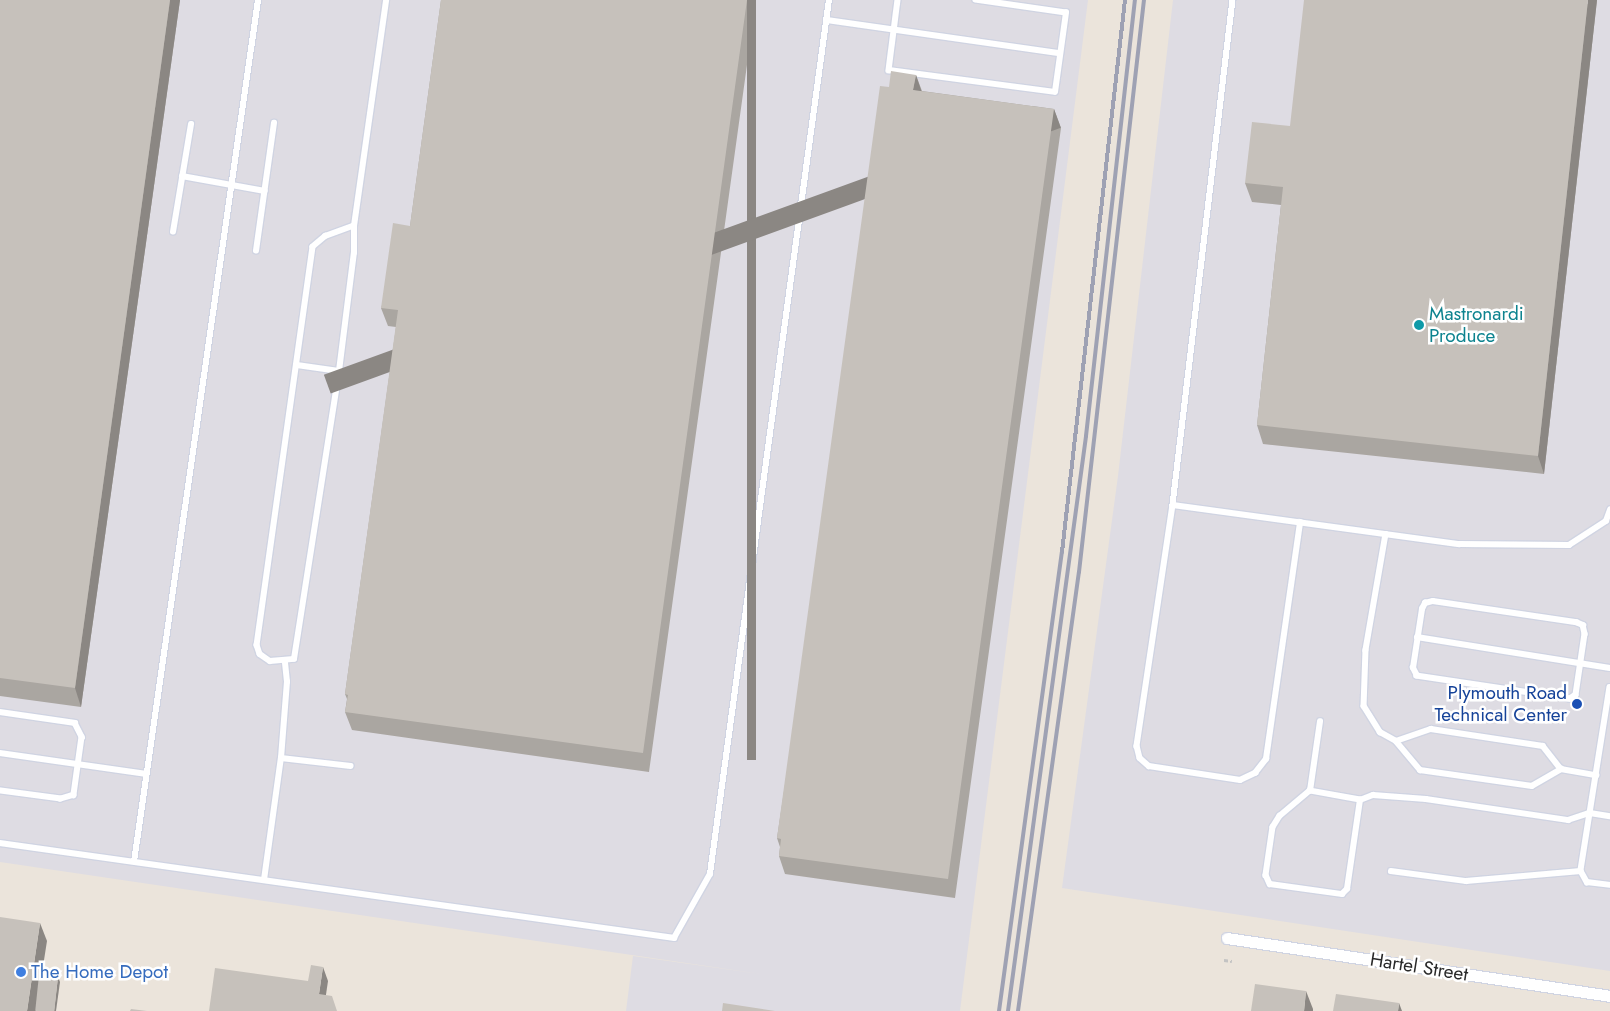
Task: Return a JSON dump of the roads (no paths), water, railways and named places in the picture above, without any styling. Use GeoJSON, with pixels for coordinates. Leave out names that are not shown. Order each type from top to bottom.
{"type":"FeatureCollection","features":[{"type":"Feature","properties":{"kind":"street","name":"Hartel Street"},"geometry":{"type":"LineString","coordinates":[[1228,938],[1610,996]]}},
{"type":"Feature","properties":{"kind":"lane"},"geometry":{"type":"LineString","coordinates":[[134,862],[258,0]]}},
{"type":"Feature","properties":{"kind":"lane"},"geometry":{"type":"LineString","coordinates":[[354,226],[326,236],[313,247],[257,645],[260,654],[270,661],[285,662],[294,659],[339,371],[354,253],[354,226],[386,0]]}},
{"type":"Feature","properties":{"kind":"lane"},"geometry":{"type":"LineString","coordinates":[[0,843],[674,938],[710,874],[829,0]]}},
{"type":"Feature","properties":{"kind":"lane"},"geometry":{"type":"LineString","coordinates":[[898,0],[889,70],[1055,92],[1066,13],[976,0]]}},
{"type":"Feature","properties":{"kind":"lane"},"geometry":{"type":"LineString","coordinates":[[1233,0],[1173,505],[1137,746],[1140,758],[1149,766],[1240,780],[1255,773],[1266,759],[1300,522]]}},
{"type":"Feature","properties":{"kind":"lane"},"geometry":{"type":"LineString","coordinates":[[826,20],[1060,53]]}},
{"type":"Feature","properties":{"kind":"lane"},"geometry":{"type":"LineString","coordinates":[[256,251],[274,122]]}},
{"type":"Feature","properties":{"kind":"lane"},"geometry":{"type":"LineString","coordinates":[[173,232],[191,125]]}},
{"type":"Feature","properties":{"kind":"lane"},"geometry":{"type":"LineString","coordinates":[[182,176],[265,191]]}},
{"type":"Feature","properties":{"kind":"lane"},"geometry":{"type":"LineString","coordinates":[[297,365],[339,371]]}},
{"type":"Feature","properties":{"kind":"lane"},"geometry":{"type":"LineString","coordinates":[[1173,505],[1459,544],[1568,545],[1606,521],[1610,510]]}},
{"type":"Feature","properties":{"kind":"lane"},"geometry":{"type":"LineString","coordinates":[[1386,534],[1366,650],[1364,706],[1380,732],[1396,741],[1420,770],[1532,786],[1561,769],[1596,775]]}},
{"type":"Feature","properties":{"kind":"lane"},"geometry":{"type":"LineString","coordinates":[[1433,601],[1576,622],[1583,625],[1586,634],[1576,695],[1570,699],[1424,679],[1417,676],[1413,668],[1417,637],[1422,609],[1425,603],[1433,601]]}},
{"type":"Feature","properties":{"kind":"lane"},"geometry":{"type":"LineString","coordinates":[[1417,637],[1610,668]]}},
{"type":"Feature","properties":{"kind":"lane"},"geometry":{"type":"LineString","coordinates":[[264,880],[281,758],[287,682],[285,662]]}},
{"type":"Feature","properties":{"kind":"lane"},"geometry":{"type":"LineString","coordinates":[[1610,687],[1581,871],[1587,882],[1610,886]]}},
{"type":"Feature","properties":{"kind":"lane"},"geometry":{"type":"LineString","coordinates":[[0,712],[75,723],[82,737],[74,795],[61,799],[0,791]]}},
{"type":"Feature","properties":{"kind":"lane"},"geometry":{"type":"LineString","coordinates":[[1320,722],[1310,791],[1280,816],[1273,827],[1266,875],[1270,884],[1342,894],[1347,889],[1360,800]]}},
{"type":"Feature","properties":{"kind":"lane"},"geometry":{"type":"LineString","coordinates":[[1396,741],[1431,729],[1543,746],[1561,769]]}},
{"type":"Feature","properties":{"kind":"lane"},"geometry":{"type":"LineString","coordinates":[[0,753],[147,774]]}},
{"type":"Feature","properties":{"kind":"lane"},"geometry":{"type":"LineString","coordinates":[[281,758],[351,766]]}},
{"type":"Feature","properties":{"kind":"lane"},"geometry":{"type":"LineString","coordinates":[[1310,791],[1360,800],[1373,795],[1426,799],[1568,820],[1590,813],[1610,816]]}},
{"type":"Feature","properties":{"kind":"lane"},"geometry":{"type":"LineString","coordinates":[[1391,871],[1466,881],[1581,871]]}},
{"type":"Feature","properties":{"kind":"railway"},"geometry":{"type":"LineString","coordinates":[[999,1011],[1062,552],[1125,0]]}},
{"type":"Feature","properties":{"kind":"railway"},"geometry":{"type":"LineString","coordinates":[[1008,1011],[1086,436],[1135,0]]}},
{"type":"Feature","properties":{"kind":"railway"},"geometry":{"type":"LineString","coordinates":[[1018,1011],[1079,572],[1144,0]]}},
{"type":"Feature","properties":{"kind":"place","name":"Mastronardi Produce"},"geometry":{"type":"Point","coordinates":[1419,325]}},
{"type":"Feature","properties":{"kind":"place","name":"Plymouth Road Technical Center"},"geometry":{"type":"Point","coordinates":[1577,704]}},
{"type":"Feature","properties":{"kind":"place","name":"The Home Depot"},"geometry":{"type":"Point","coordinates":[21,972]}}]}
